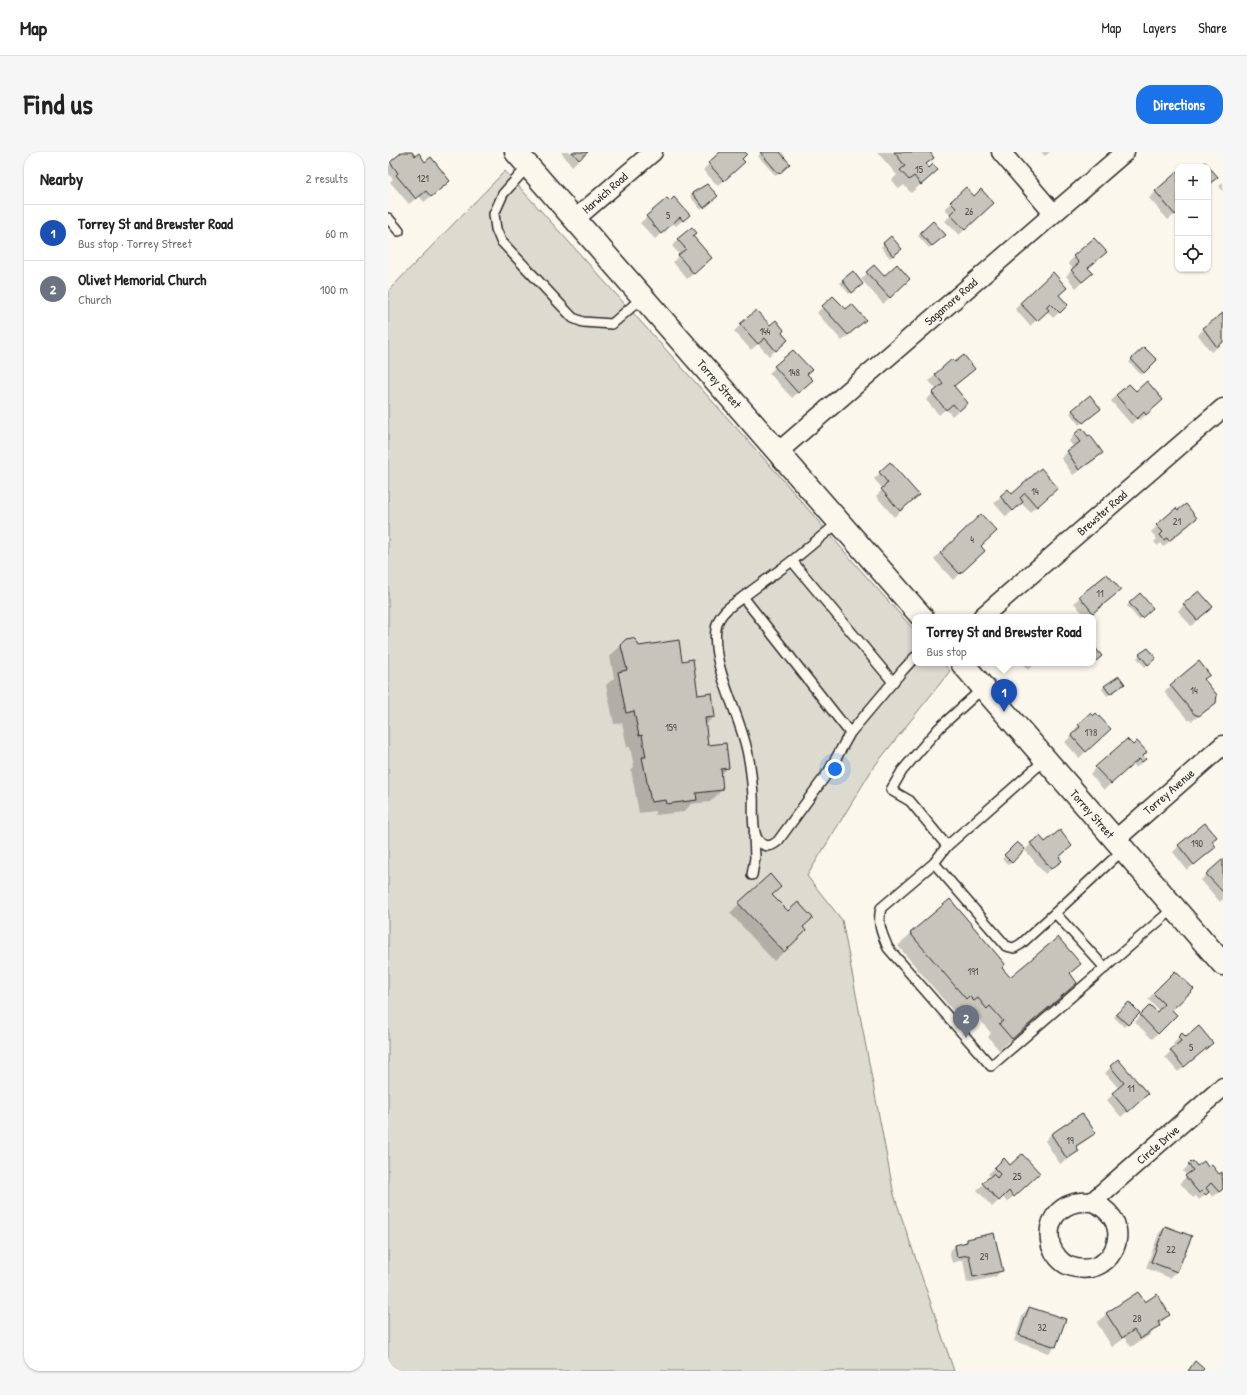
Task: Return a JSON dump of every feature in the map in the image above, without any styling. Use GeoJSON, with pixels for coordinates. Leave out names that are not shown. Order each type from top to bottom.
{"type":"FeatureCollection","features":[{"type":"Feature","properties":{"kind":"main road","name":"Torrey Street"},"geometry":{"type":"LineString","coordinates":[[522,159],[919,614]]}},
{"type":"Feature","properties":{"kind":"main road","name":"Torrey Street"},"geometry":{"type":"LineString","coordinates":[[965,666],[1223,964]]}},
{"type":"Feature","properties":{"kind":"street","name":"Harwich Road"},"geometry":{"type":"LineString","coordinates":[[575,219],[653,152]]}},
{"type":"Feature","properties":{"kind":"street"},"geometry":{"type":"LineString","coordinates":[[1001,152],[1053,213]]}},
{"type":"Feature","properties":{"kind":"street","name":"Sagamore Road"},"geometry":{"type":"LineString","coordinates":[[778,452],[1125,152]]}},
{"type":"Feature","properties":{"kind":"street","name":"Brewster Road"},"geometry":{"type":"LineString","coordinates":[[985,614],[1223,408]]}},
{"type":"Feature","properties":{"kind":"street","name":"Torrey Avenue"},"geometry":{"type":"LineString","coordinates":[[1119,845],[1223,744]]}},
{"type":"Feature","properties":{"kind":"street","name":"Circle Drive"},"geometry":{"type":"LineString","coordinates":[[1092,1202],[1223,1087]]}},
{"type":"Feature","properties":{"kind":"lane"},"geometry":{"type":"LineString","coordinates":[[522,159],[494,214],[496,229],[501,242],[573,318],[583,322],[612,324],[643,297]]}},
{"type":"Feature","properties":{"kind":"lane"},"geometry":{"type":"LineString","coordinates":[[388,218],[399,231]]}},
{"type":"Feature","properties":{"kind":"lane"},"geometry":{"type":"LineString","coordinates":[[752,874],[755,858],[753,794],[748,755],[737,715],[724,681],[717,648],[716,630],[720,616],[725,611],[792,561],[839,522]]}},
{"type":"Feature","properties":{"kind":"lane"},"geometry":{"type":"LineString","coordinates":[[792,561],[893,682]]}},
{"type":"Feature","properties":{"kind":"lane"},"geometry":{"type":"LineString","coordinates":[[743,597],[850,733]]}},
{"type":"Feature","properties":{"kind":"lane"},"geometry":{"type":"LineString","coordinates":[[754,832],[758,840],[768,846],[774,845],[778,841],[829,771],[850,733],[912,660]]}},
{"type":"Feature","properties":{"kind":"lane"},"geometry":{"type":"LineString","coordinates":[[947,846],[910,801],[891,790],[902,771],[939,728],[983,688]]}},
{"type":"Feature","properties":{"kind":"lane"},"geometry":{"type":"LineString","coordinates":[[1046,759],[947,846],[934,863],[881,908],[879,918],[881,933],[888,948],[991,1066],[1174,908]]}},
{"type":"Feature","properties":{"kind":"lane"},"geometry":{"type":"LineString","coordinates":[[934,863],[1006,946],[1014,948],[1055,913],[1119,845]]}},
{"type":"Feature","properties":{"kind":"lane"},"geometry":{"type":"LineString","coordinates":[[1055,913],[1105,968]]}},
{"type":"Feature","properties":{"kind":"shaded area"},"geometry":{"type":"Polygon","coordinates":[[[505,171],[777,473],[912,628],[912,666],[946,666],[950,671],[873,768],[807,876],[842,920],[894,1195],[954,1371],[388,1371],[388,291],[505,171]]]}},
{"type":"Feature","properties":{"kind":"building"},"geometry":{"type":"Polygon","coordinates":[[[402,152],[412,152],[415,156],[419,153],[425,162],[431,157],[450,181],[431,197],[426,191],[416,199],[396,175],[398,173],[390,162],[402,152]]]}},
{"type":"Feature","properties":{"kind":"building"},"geometry":{"type":"Polygon","coordinates":[[[572,152],[588,152],[579,160],[572,152]]]}},
{"type":"Feature","properties":{"kind":"building"},"geometry":{"type":"Polygon","coordinates":[[[720,152],[745,152],[747,154],[742,159],[745,162],[724,181],[708,163],[720,152]]]}},
{"type":"Feature","properties":{"kind":"building"},"geometry":{"type":"Polygon","coordinates":[[[760,152],[780,152],[790,164],[779,174],[760,152]]]}},
{"type":"Feature","properties":{"kind":"building"},"geometry":{"type":"Polygon","coordinates":[[[894,152],[930,152],[934,158],[926,164],[929,168],[933,164],[938,170],[921,185],[914,176],[909,180],[900,170],[905,166],[894,152]]]}},
{"type":"Feature","properties":{"kind":"building"},"geometry":{"type":"Polygon","coordinates":[[[1211,169],[1218,177],[1211,183],[1211,169]]]}},
{"type":"Feature","properties":{"kind":"building"},"geometry":{"type":"Polygon","coordinates":[[[1175,174],[1175,215],[1155,191],[1175,174]]]}},
{"type":"Feature","properties":{"kind":"building"},"geometry":{"type":"Polygon","coordinates":[[[707,184],[718,196],[704,208],[692,193],[707,184]]]}},
{"type":"Feature","properties":{"kind":"building"},"geometry":{"type":"Polygon","coordinates":[[[966,187],[974,196],[981,189],[994,203],[965,230],[950,214],[956,208],[950,202],[966,187]]]}},
{"type":"Feature","properties":{"kind":"building"},"geometry":{"type":"Polygon","coordinates":[[[674,197],[690,215],[683,221],[680,217],[661,234],[646,216],[667,198],[670,201],[674,197]]]}},
{"type":"Feature","properties":{"kind":"building"},"geometry":{"type":"Polygon","coordinates":[[[933,221],[946,235],[932,246],[920,233],[933,221]]]}},
{"type":"Feature","properties":{"kind":"building"},"geometry":{"type":"Polygon","coordinates":[[[692,227],[697,233],[693,236],[712,258],[694,274],[678,255],[686,249],[677,239],[692,227]]]}},
{"type":"Feature","properties":{"kind":"building"},"geometry":{"type":"Polygon","coordinates":[[[891,236],[902,249],[893,256],[883,243],[891,236]]]}},
{"type":"Feature","properties":{"kind":"building"},"geometry":{"type":"Polygon","coordinates":[[[1094,238],[1107,252],[1088,268],[1093,273],[1082,282],[1071,270],[1079,263],[1073,256],[1094,238]]]}},
{"type":"Feature","properties":{"kind":"building"},"geometry":{"type":"Polygon","coordinates":[[[897,264],[910,279],[890,298],[866,272],[874,265],[884,276],[897,264]]]}},
{"type":"Feature","properties":{"kind":"building"},"geometry":{"type":"Polygon","coordinates":[[[853,271],[863,284],[852,293],[842,280],[853,271]]]}},
{"type":"Feature","properties":{"kind":"building"},"geometry":{"type":"Polygon","coordinates":[[[1053,272],[1067,288],[1059,295],[1068,305],[1060,313],[1050,303],[1046,307],[1049,310],[1037,321],[1020,303],[1053,272]]]}},
{"type":"Feature","properties":{"kind":"building"},"geometry":{"type":"Polygon","coordinates":[[[833,296],[846,309],[852,304],[866,320],[848,335],[822,306],[833,296]]]}},
{"type":"Feature","properties":{"kind":"building"},"geometry":{"type":"Polygon","coordinates":[[[756,310],[770,325],[776,320],[784,330],[782,333],[788,340],[776,351],[765,338],[758,344],[740,324],[756,310]]]}},
{"type":"Feature","properties":{"kind":"building"},"geometry":{"type":"Polygon","coordinates":[[[1223,313],[1223,342],[1217,347],[1203,328],[1223,313]]]}},
{"type":"Feature","properties":{"kind":"building"},"geometry":{"type":"Polygon","coordinates":[[[1144,347],[1157,360],[1144,373],[1131,359],[1144,347]]]}},
{"type":"Feature","properties":{"kind":"building"},"geometry":{"type":"Polygon","coordinates":[[[793,350],[812,370],[807,374],[813,380],[798,393],[774,366],[793,350]]]}},
{"type":"Feature","properties":{"kind":"building"},"geometry":{"type":"Polygon","coordinates":[[[964,355],[975,369],[954,386],[968,403],[959,411],[953,404],[946,410],[932,393],[943,384],[935,374],[952,359],[955,362],[964,355]]]}},
{"type":"Feature","properties":{"kind":"building"},"geometry":{"type":"Polygon","coordinates":[[[1147,381],[1163,400],[1146,415],[1144,412],[1137,419],[1116,395],[1129,384],[1136,391],[1147,381]]]}},
{"type":"Feature","properties":{"kind":"building"},"geometry":{"type":"Polygon","coordinates":[[[1090,395],[1101,409],[1083,423],[1072,410],[1090,395]]]}},
{"type":"Feature","properties":{"kind":"building"},"geometry":{"type":"Polygon","coordinates":[[[1082,428],[1088,436],[1090,435],[1103,453],[1079,470],[1067,451],[1080,442],[1074,434],[1082,428]]]}},
{"type":"Feature","properties":{"kind":"building"},"geometry":{"type":"Polygon","coordinates":[[[890,462],[919,495],[900,511],[881,489],[888,483],[879,472],[890,462]]]}},
{"type":"Feature","properties":{"kind":"building"},"geometry":{"type":"Polygon","coordinates":[[[1041,468],[1058,488],[1037,507],[1025,493],[1020,498],[1023,502],[1013,511],[1000,496],[1008,489],[1012,494],[1041,468]]]}},
{"type":"Feature","properties":{"kind":"building"},"geometry":{"type":"Polygon","coordinates":[[[1186,504],[1197,518],[1169,541],[1167,538],[1164,540],[1160,535],[1163,532],[1156,525],[1176,508],[1178,510],[1186,504]]]}},
{"type":"Feature","properties":{"kind":"building"},"geometry":{"type":"Polygon","coordinates":[[[981,514],[997,531],[981,546],[985,551],[960,574],[940,553],[981,514]]]}},
{"type":"Feature","properties":{"kind":"building"},"geometry":{"type":"Polygon","coordinates":[[[1107,574],[1121,590],[1093,613],[1079,596],[1107,574]]]}},
{"type":"Feature","properties":{"kind":"building"},"geometry":{"type":"Polygon","coordinates":[[[1199,591],[1213,607],[1197,620],[1183,604],[1199,591]]]}},
{"type":"Feature","properties":{"kind":"building"},"geometry":{"type":"Polygon","coordinates":[[[1140,593],[1153,608],[1142,618],[1129,603],[1140,593]]]}},
{"type":"Feature","properties":{"kind":"building"},"geometry":{"type":"Polygon","coordinates":[[[632,638],[636,640],[639,646],[679,640],[682,661],[693,659],[698,695],[712,693],[715,717],[705,718],[708,745],[726,743],[729,768],[721,769],[723,790],[696,793],[697,800],[667,804],[666,800],[651,802],[642,757],[646,757],[642,735],[639,736],[634,711],[626,713],[618,672],[627,670],[621,646],[626,639],[632,638]]]}},
{"type":"Feature","properties":{"kind":"building"},"geometry":{"type":"Polygon","coordinates":[[[1148,648],[1156,658],[1148,665],[1139,654],[1148,648]]]}},
{"type":"Feature","properties":{"kind":"building"},"geometry":{"type":"Polygon","coordinates":[[[1096,649],[1102,656],[1096,661],[1096,649]]]}},
{"type":"Feature","properties":{"kind":"building"},"geometry":{"type":"Polygon","coordinates":[[[1199,661],[1210,675],[1204,679],[1217,695],[1216,703],[1199,716],[1194,714],[1170,685],[1199,661]]]}},
{"type":"Feature","properties":{"kind":"building"},"geometry":{"type":"Polygon","coordinates":[[[1119,676],[1125,684],[1110,694],[1104,686],[1119,676]]]}},
{"type":"Feature","properties":{"kind":"building"},"geometry":{"type":"Polygon","coordinates":[[[1090,713],[1093,716],[1096,713],[1111,729],[1086,752],[1071,735],[1080,727],[1078,724],[1090,713]]]}},
{"type":"Feature","properties":{"kind":"building"},"geometry":{"type":"Polygon","coordinates":[[[1127,739],[1133,745],[1137,741],[1147,752],[1143,756],[1146,759],[1142,762],[1139,759],[1111,784],[1095,767],[1127,739]]]}},
{"type":"Feature","properties":{"kind":"building"},"geometry":{"type":"Polygon","coordinates":[[[1205,823],[1217,837],[1212,841],[1216,847],[1194,865],[1178,845],[1205,823]]]}},
{"type":"Feature","properties":{"kind":"building"},"geometry":{"type":"Polygon","coordinates":[[[1060,830],[1072,846],[1059,857],[1062,861],[1051,869],[1030,843],[1040,836],[1045,842],[1060,830]]]}},
{"type":"Feature","properties":{"kind":"building"},"geometry":{"type":"Polygon","coordinates":[[[1017,842],[1025,849],[1012,863],[1004,855],[1017,842]]]}},
{"type":"Feature","properties":{"kind":"building"},"geometry":{"type":"Polygon","coordinates":[[[1223,859],[1223,892],[1206,874],[1223,859]]]}},
{"type":"Feature","properties":{"kind":"building"},"geometry":{"type":"Polygon","coordinates":[[[770,874],[781,887],[772,895],[788,911],[798,902],[813,918],[803,927],[806,931],[784,952],[738,903],[770,874]]]}},
{"type":"Feature","properties":{"kind":"building"},"geometry":{"type":"Polygon","coordinates":[[[950,899],[1005,964],[1002,968],[1010,977],[1058,937],[1081,964],[1070,973],[1077,983],[1012,1039],[999,1024],[1003,1021],[990,1006],[987,1009],[978,998],[974,1001],[969,996],[966,999],[910,933],[950,899]]]}},
{"type":"Feature","properties":{"kind":"building"},"geometry":{"type":"Polygon","coordinates":[[[1175,971],[1194,989],[1172,1010],[1177,1015],[1158,1034],[1140,1015],[1150,1005],[1157,1012],[1164,1004],[1153,993],[1175,971]]]}},
{"type":"Feature","properties":{"kind":"building"},"geometry":{"type":"Polygon","coordinates":[[[1129,1002],[1140,1013],[1128,1025],[1116,1014],[1129,1002]]]}},
{"type":"Feature","properties":{"kind":"building"},"geometry":{"type":"Polygon","coordinates":[[[1199,1026],[1213,1043],[1184,1067],[1170,1050],[1181,1041],[1178,1037],[1182,1033],[1186,1037],[1199,1026]]]}},
{"type":"Feature","properties":{"kind":"building"},"geometry":{"type":"Polygon","coordinates":[[[1118,1059],[1148,1094],[1128,1112],[1112,1093],[1124,1083],[1110,1066],[1118,1059]]]}},
{"type":"Feature","properties":{"kind":"building"},"geometry":{"type":"Polygon","coordinates":[[[1082,1113],[1096,1133],[1076,1146],[1079,1151],[1067,1159],[1051,1134],[1082,1113]]]}},
{"type":"Feature","properties":{"kind":"building"},"geometry":{"type":"Polygon","coordinates":[[[1022,1154],[1040,1173],[1014,1197],[1009,1191],[999,1201],[982,1183],[993,1174],[997,1178],[1000,1174],[994,1168],[1004,1158],[1010,1165],[1022,1154]]]}},
{"type":"Feature","properties":{"kind":"building"},"geometry":{"type":"Polygon","coordinates":[[[1193,1161],[1197,1166],[1204,1161],[1208,1167],[1211,1164],[1219,1174],[1222,1172],[1223,1189],[1219,1192],[1211,1183],[1206,1188],[1209,1192],[1206,1195],[1202,1191],[1199,1193],[1185,1176],[1193,1170],[1188,1164],[1193,1161]]]}},
{"type":"Feature","properties":{"kind":"building"},"geometry":{"type":"Polygon","coordinates":[[[1165,1226],[1192,1236],[1177,1272],[1151,1262],[1165,1226]]]}},
{"type":"Feature","properties":{"kind":"building"},"geometry":{"type":"Polygon","coordinates":[[[994,1233],[1003,1271],[973,1277],[969,1255],[957,1257],[955,1245],[967,1242],[967,1239],[994,1233]]]}},
{"type":"Feature","properties":{"kind":"building"},"geometry":{"type":"Polygon","coordinates":[[[1138,1292],[1145,1302],[1157,1294],[1170,1315],[1158,1322],[1160,1326],[1140,1339],[1134,1330],[1122,1338],[1106,1313],[1138,1292]]]}},
{"type":"Feature","properties":{"kind":"building"},"geometry":{"type":"Polygon","coordinates":[[[1029,1307],[1066,1319],[1056,1347],[1019,1335],[1029,1307]]]}},
{"type":"Feature","properties":{"kind":"building"},"geometry":{"type":"Polygon","coordinates":[[[1195,1361],[1204,1369],[1202,1371],[1188,1371],[1195,1361]]]}},
{"type":"Feature","properties":{"kind":"place","name":"Torrey St and Brewster Road"},"geometry":{"type":"Point","coordinates":[1004,712]}},
{"type":"Feature","properties":{"kind":"place","name":"Olivet Memorial Church"},"geometry":{"type":"Point","coordinates":[966,1038]}}]}
